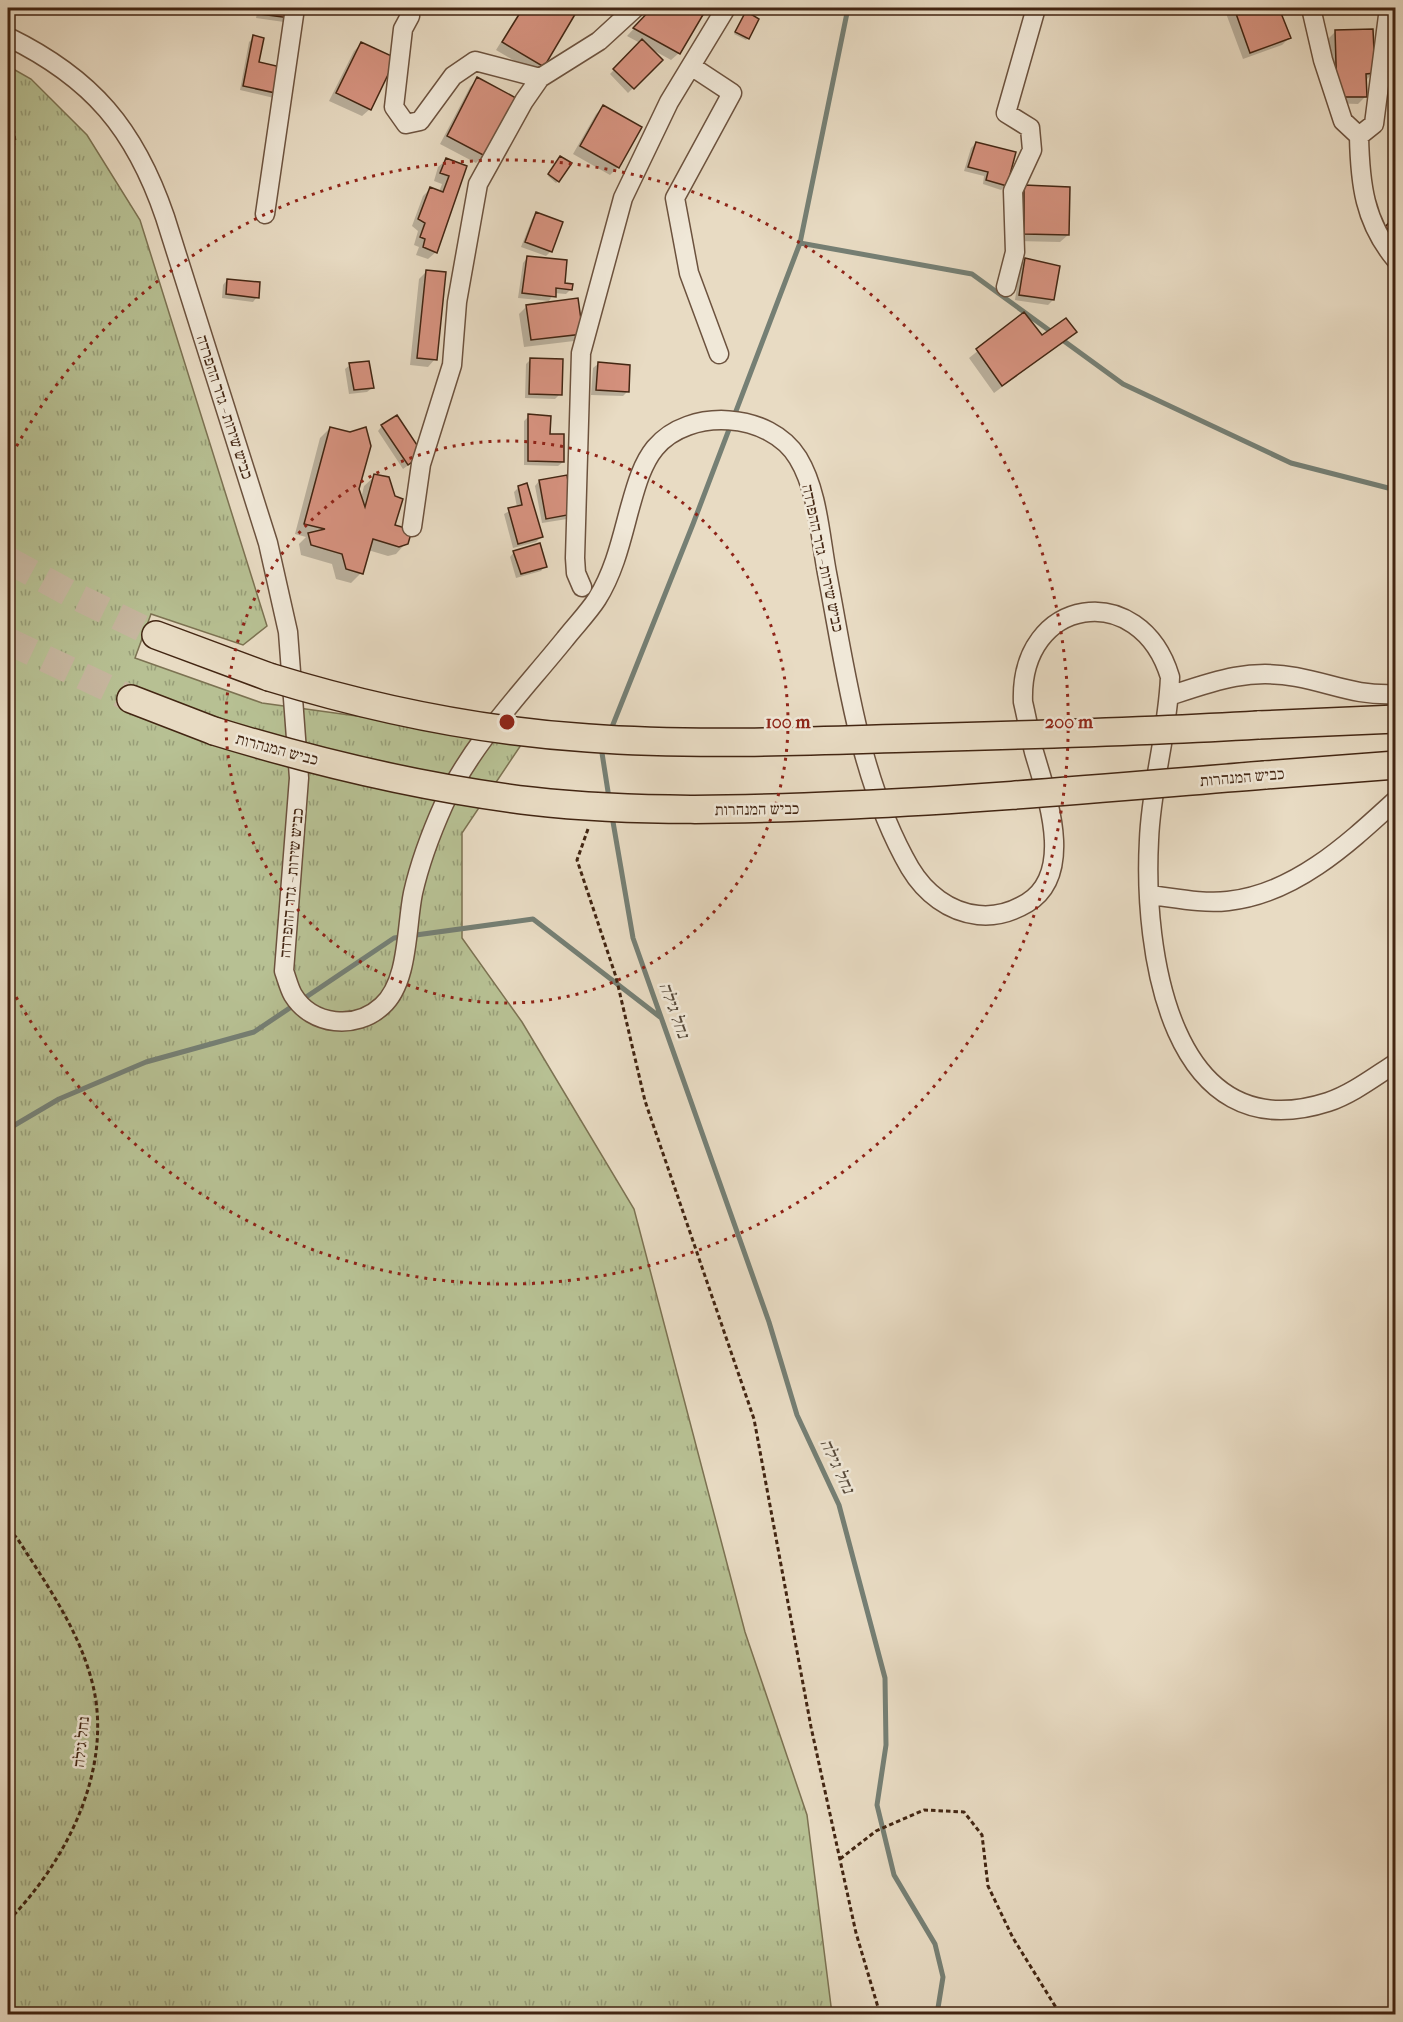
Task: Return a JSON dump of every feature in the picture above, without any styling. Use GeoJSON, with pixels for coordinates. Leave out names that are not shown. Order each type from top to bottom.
{"type":"FeatureCollection","features":[{"type":"Feature","properties":{"kind":"highway"},"geometry":{"type":"LineString","coordinates":[[156,635],[269,677],[360,703],[419,716],[512,731],[589,738],[722,742],[808,741],[1158,731],[1395,719]]}},
{"type":"Feature","properties":{"kind":"highway","name":"כביש המנהרות"},"geometry":{"type":"LineString","coordinates":[[131,699],[214,731],[287,753],[408,781],[531,801],[620,808],[739,810],[894,803],[1395,765]]}},
{"type":"Feature","properties":{"kind":"street"},"geometry":{"type":"LineString","coordinates":[[265,214],[295,8]]}},
{"type":"Feature","properties":{"kind":"street"},"geometry":{"type":"LineString","coordinates":[[412,527],[421,464],[452,365],[457,302],[478,184],[524,101],[540,78],[599,41],[635,8]]}},
{"type":"Feature","properties":{"kind":"street"},"geometry":{"type":"LineString","coordinates":[[582,587],[576,573],[575,558],[581,353],[623,198],[669,102],[726,8]]}},
{"type":"Feature","properties":{"kind":"street"},"geometry":{"type":"LineString","coordinates":[[1006,287],[1015,252],[1013,191],[1032,150],[1030,128],[1006,113],[1035,8]]}},
{"type":"Feature","properties":{"kind":"street"},"geometry":{"type":"LineString","coordinates":[[1311,8],[1323,60],[1343,121],[1359,136],[1360,182],[1367,210],[1395,260]]}},
{"type":"Feature","properties":{"kind":"street"},"geometry":{"type":"LineString","coordinates":[[1359,136],[1374,124],[1389,8]]}},
{"type":"Feature","properties":{"kind":"street"},"geometry":{"type":"LineString","coordinates":[[410,16],[403,29],[394,107],[406,124],[420,121],[453,76],[475,61],[540,78]]}},
{"type":"Feature","properties":{"kind":"street","name":"כביש שירות - גדר ההפרדה"},"geometry":{"type":"LineString","coordinates":[[8,37],[40,53],[69,73],[96,97],[118,123],[139,154],[151,178],[183,273],[268,543],[288,632],[299,778],[284,971],[292,994],[303,1007],[320,1017],[336,1022],[354,1021],[371,1014],[395,991],[401,972],[414,889],[429,837],[454,782],[476,749],[597,598],[617,557],[636,484],[652,450],[668,435],[689,425],[718,419],[745,423],[766,431],[788,446],[798,457],[811,488],[847,679],[868,768],[910,868],[922,885],[940,901],[958,911],[981,916],[1016,910],[1035,899],[1047,881],[1052,863],[1054,836],[1026,713],[1022,682],[1028,657],[1046,632],[1074,615],[1095,612],[1113,614],[1131,622],[1151,638],[1164,658],[1170,677],[1149,839],[1150,895],[1158,973],[1166,1000],[1193,1061],[1219,1090],[1232,1100],[1253,1108],[1274,1110],[1304,1108],[1330,1102],[1395,1064]]}},
{"type":"Feature","properties":{"kind":"street"},"geometry":{"type":"LineString","coordinates":[[691,66],[732,93],[675,198],[689,273],[719,354]]}},
{"type":"Feature","properties":{"kind":"street"},"geometry":{"type":"LineString","coordinates":[[1169,696],[1228,676],[1247,674],[1297,677],[1360,694],[1395,694]]}},
{"type":"Feature","properties":{"kind":"street"},"geometry":{"type":"LineString","coordinates":[[1150,895],[1227,902],[1252,896],[1322,863],[1395,800]]}},
{"type":"Feature","properties":{"kind":"path"},"geometry":{"type":"LineString","coordinates":[[8,99],[12,108],[15,142],[8,152]]}},
{"type":"Feature","properties":{"kind":"path"},"geometry":{"type":"LineString","coordinates":[[589,826],[578,860],[580,871],[616,977],[645,1101],[754,1419],[806,1703],[856,1933],[880,2014]]}},
{"type":"Feature","properties":{"kind":"path","name":"נחל גילה"},"geometry":{"type":"LineString","coordinates":[[8,1529],[17,1538],[67,1616],[92,1678],[98,1720],[94,1759],[83,1802],[68,1841],[49,1873],[8,1921]]}},
{"type":"Feature","properties":{"kind":"path"},"geometry":{"type":"LineString","coordinates":[[840,1859],[876,1832],[924,1810],[964,1812],[982,1835],[988,1886],[1013,1938],[1060,2014]]}},
{"type":"Feature","properties":{"kind":"green space"},"geometry":{"type":"Polygon","coordinates":[[[8,66],[31,79],[87,135],[140,220],[267,626],[243,645],[151,614],[135,658],[262,703],[525,739],[462,833],[462,938],[522,1022],[634,1209],[745,1632],[807,1815],[832,2014],[8,2014],[8,66]]]}},
{"type":"Feature","properties":{"kind":"building"},"geometry":{"type":"Polygon","coordinates":[[[261,8],[291,8],[290,18],[260,14],[261,8]]]}},
{"type":"Feature","properties":{"kind":"building"},"geometry":{"type":"Polygon","coordinates":[[[523,8],[570,8],[577,11],[544,67],[502,42],[523,8]]]}},
{"type":"Feature","properties":{"kind":"building"},"geometry":{"type":"Polygon","coordinates":[[[652,8],[707,8],[680,54],[633,28],[652,8]]]}},
{"type":"Feature","properties":{"kind":"building"},"geometry":{"type":"Polygon","coordinates":[[[1234,8],[1279,8],[1291,38],[1250,53],[1234,8]]]}},
{"type":"Feature","properties":{"kind":"building"},"geometry":{"type":"Polygon","coordinates":[[[746,11],[759,19],[749,39],[735,32],[746,11]]]}},
{"type":"Feature","properties":{"kind":"building"},"geometry":{"type":"Polygon","coordinates":[[[1373,29],[1375,73],[1366,74],[1367,97],[1337,97],[1335,30],[1373,29]]]}},
{"type":"Feature","properties":{"kind":"building"},"geometry":{"type":"Polygon","coordinates":[[[253,35],[264,38],[259,62],[285,68],[280,94],[243,86],[253,35]]]}},
{"type":"Feature","properties":{"kind":"building"},"geometry":{"type":"Polygon","coordinates":[[[642,39],[663,60],[634,89],[613,69],[642,39]]]}},
{"type":"Feature","properties":{"kind":"building"},"geometry":{"type":"Polygon","coordinates":[[[361,42],[396,58],[371,110],[336,93],[361,42]]]}},
{"type":"Feature","properties":{"kind":"building"},"geometry":{"type":"Polygon","coordinates":[[[477,77],[516,98],[485,156],[447,136],[477,77]]]}},
{"type":"Feature","properties":{"kind":"building"},"geometry":{"type":"Polygon","coordinates":[[[603,105],[642,127],[619,168],[580,146],[603,105]]]}},
{"type":"Feature","properties":{"kind":"building"},"geometry":{"type":"Polygon","coordinates":[[[976,142],[1016,152],[1007,186],[986,180],[988,172],[968,167],[976,142]]]}},
{"type":"Feature","properties":{"kind":"building"},"geometry":{"type":"Polygon","coordinates":[[[560,156],[572,163],[559,182],[548,174],[560,156]]]}},
{"type":"Feature","properties":{"kind":"building"},"geometry":{"type":"Polygon","coordinates":[[[446,158],[467,166],[437,253],[423,247],[425,239],[420,237],[425,223],[418,219],[430,187],[443,192],[449,176],[440,173],[446,158]]]}},
{"type":"Feature","properties":{"kind":"building"},"geometry":{"type":"Polygon","coordinates":[[[1024,185],[1070,187],[1069,235],[1024,234],[1024,185]]]}},
{"type":"Feature","properties":{"kind":"building"},"geometry":{"type":"Polygon","coordinates":[[[536,212],[563,222],[552,252],[525,242],[536,212]]]}},
{"type":"Feature","properties":{"kind":"building"},"geometry":{"type":"Polygon","coordinates":[[[1396,214],[1396,235],[1385,227],[1396,214]]]}},
{"type":"Feature","properties":{"kind":"building"},"geometry":{"type":"Polygon","coordinates":[[[527,256],[567,260],[565,283],[573,284],[572,290],[556,288],[556,297],[522,293],[527,256]]]}},
{"type":"Feature","properties":{"kind":"building"},"geometry":{"type":"Polygon","coordinates":[[[1025,258],[1060,266],[1054,300],[1019,295],[1025,258]]]}},
{"type":"Feature","properties":{"kind":"building"},"geometry":{"type":"Polygon","coordinates":[[[426,270],[446,272],[437,360],[417,358],[426,270]]]}},
{"type":"Feature","properties":{"kind":"building"},"geometry":{"type":"Polygon","coordinates":[[[227,279],[260,282],[259,298],[226,294],[227,279]]]}},
{"type":"Feature","properties":{"kind":"building"},"geometry":{"type":"Polygon","coordinates":[[[578,298],[583,334],[531,340],[526,305],[578,298]]]}},
{"type":"Feature","properties":{"kind":"building"},"geometry":{"type":"Polygon","coordinates":[[[1024,312],[1042,335],[1066,318],[1077,332],[1002,386],[976,349],[1024,312]]]}},
{"type":"Feature","properties":{"kind":"building"},"geometry":{"type":"Polygon","coordinates":[[[530,358],[563,359],[562,395],[529,394],[530,358]]]}},
{"type":"Feature","properties":{"kind":"building"},"geometry":{"type":"Polygon","coordinates":[[[369,361],[374,388],[354,390],[349,363],[369,361]]]}},
{"type":"Feature","properties":{"kind":"building"},"geometry":{"type":"Polygon","coordinates":[[[598,362],[630,365],[629,392],[596,390],[598,362]]]}},
{"type":"Feature","properties":{"kind":"building"},"geometry":{"type":"Polygon","coordinates":[[[528,414],[551,416],[550,434],[564,434],[564,462],[528,461],[528,414]]]}},
{"type":"Feature","properties":{"kind":"building"},"geometry":{"type":"Polygon","coordinates":[[[397,415],[423,454],[408,465],[381,425],[397,415]]]}},
{"type":"Feature","properties":{"kind":"building"},"geometry":{"type":"Polygon","coordinates":[[[330,427],[350,432],[366,427],[371,446],[359,489],[365,507],[374,474],[389,477],[395,496],[403,499],[395,525],[412,530],[408,544],[399,547],[373,539],[363,574],[346,569],[342,554],[311,545],[308,533],[325,529],[304,524],[330,427]]]}},
{"type":"Feature","properties":{"kind":"building"},"geometry":{"type":"Polygon","coordinates":[[[567,475],[573,514],[546,519],[539,480],[567,475]]]}},
{"type":"Feature","properties":{"kind":"building"},"geometry":{"type":"Polygon","coordinates":[[[527,483],[543,537],[518,544],[508,508],[522,505],[518,486],[527,483]]]}},
{"type":"Feature","properties":{"kind":"building"},"geometry":{"type":"Polygon","coordinates":[[[540,543],[547,567],[521,574],[513,551],[540,543]]]}},
{"type":"Feature","properties":{"kind":"waterway"},"geometry":{"type":"LineString","coordinates":[[610,732],[693,524],[800,243],[848,8]]}},
{"type":"Feature","properties":{"kind":"waterway"},"geometry":{"type":"LineString","coordinates":[[800,243],[972,274],[1123,384],[1291,463],[1396,490]]}},
{"type":"Feature","properties":{"kind":"waterway"},"geometry":{"type":"LineString","coordinates":[[604,746],[602,753],[609,798]]}},
{"type":"Feature","properties":{"kind":"waterway","name":"נחל גילה"},"geometry":{"type":"LineString","coordinates":[[612,816],[633,938],[769,1322],[797,1415],[839,1505],[885,1678],[886,1745],[877,1805],[894,1875],[935,1944],[943,1977],[937,2014]]}},
{"type":"Feature","properties":{"kind":"waterway"},"geometry":{"type":"LineString","coordinates":[[8,1129],[59,1099],[146,1062],[254,1032],[394,938],[533,919],[660,1017]]}},
{"type":"Feature","properties":{"kind":"tunnel"},"geometry":{"type":"LineString","coordinates":[[8,560],[71,594],[156,635]]}},
{"type":"Feature","properties":{"kind":"tunnel"},"geometry":{"type":"LineString","coordinates":[[8,641],[131,699]]}}]}
